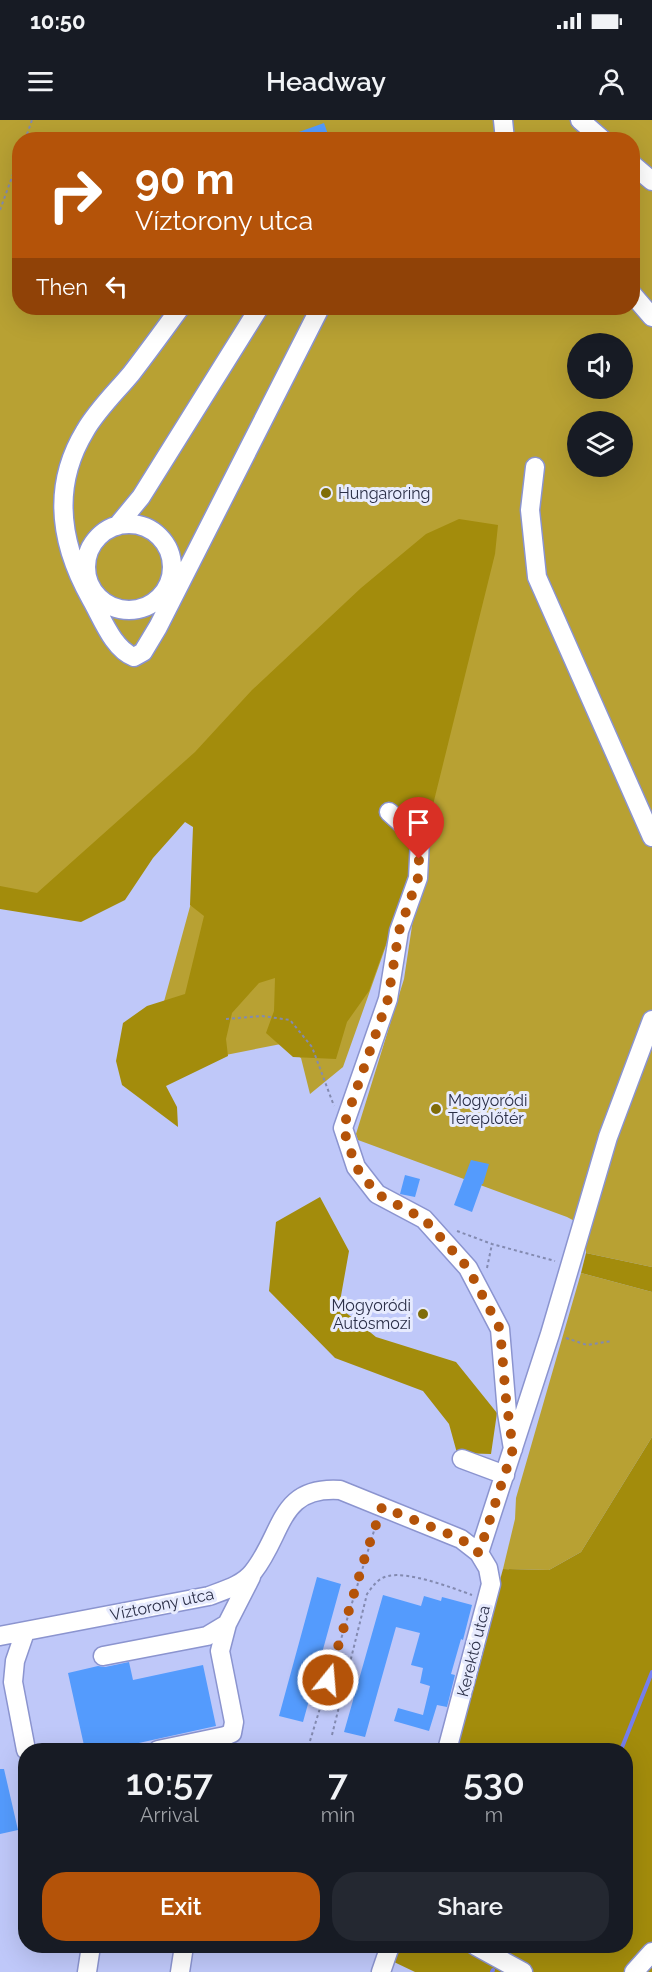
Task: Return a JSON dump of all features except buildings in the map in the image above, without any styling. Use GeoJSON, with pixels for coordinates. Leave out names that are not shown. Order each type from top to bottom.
{"type":"FeatureCollection","features":[{"type":"Feature","properties":{"kind":"street"},"geometry":{"type":"LineString","coordinates":[[580,120],[594,132]]}},
{"type":"Feature","properties":{"kind":"street"},"geometry":{"type":"LineString","coordinates":[[640,171],[652,181]]}},
{"type":"Feature","properties":{"kind":"street"},"geometry":{"type":"LineString","coordinates":[[640,303],[652,317]]}},
{"type":"Feature","properties":{"kind":"street"},"geometry":{"type":"LineString","coordinates":[[175,315],[86,429],[65,476],[63,515],[68,543],[86,591],[120,648],[134,657],[143,652],[158,627],[316,315]]}},
{"type":"Feature","properties":{"kind":"street"},"geometry":{"type":"LineString","coordinates":[[117,526],[131,524],[144,527],[157,534],[169,552],[172,572],[167,586],[159,597],[147,606],[120,609],[107,603],[96,594],[89,582],[86,568],[88,554],[94,542],[104,532],[117,526],[141,497],[255,315]]}},
{"type":"Feature","properties":{"kind":"street"},"geometry":{"type":"LineString","coordinates":[[535,467],[530,510],[537,577],[652,837]]}},
{"type":"Feature","properties":{"kind":"street"},"geometry":{"type":"LineString","coordinates":[[389,812],[420,840],[418,878],[399,931],[388,999],[343,1128],[356,1167],[377,1194],[424,1219],[468,1268],[500,1329],[513,1449]]}},
{"type":"Feature","properties":{"kind":"street"},"geometry":{"type":"LineString","coordinates":[[479,1553],[550,1334],[608,1137],[652,1020]]}},
{"type":"Feature","properties":{"kind":"street"},"geometry":{"type":"LineString","coordinates":[[462,1459],[505,1475]]}},
{"type":"Feature","properties":{"kind":"street","name":"Víztorony utca"},"geometry":{"type":"LineString","coordinates":[[0,1636],[209,1596],[233,1587],[253,1573],[293,1503],[312,1491],[340,1490],[461,1539],[479,1553]]}},
{"type":"Feature","properties":{"kind":"street","name":"Kerektó utca"},"geometry":{"type":"LineString","coordinates":[[449,1743],[491,1584],[488,1568],[479,1553]]}},
{"type":"Feature","properties":{"kind":"street"},"geometry":{"type":"LineString","coordinates":[[192,1743],[232,1733],[234,1722],[220,1651],[227,1624],[253,1573]]}},
{"type":"Feature","properties":{"kind":"street"},"geometry":{"type":"LineString","coordinates":[[103,1656],[207,1636],[227,1624]]}},
{"type":"Feature","properties":{"kind":"street"},"geometry":{"type":"LineString","coordinates":[[25,1632],[15,1661],[13,1682],[25,1743]]}},
{"type":"Feature","properties":{"kind":"street"},"geometry":{"type":"LineString","coordinates":[[634,1972],[652,1952]]}},
{"type":"Feature","properties":{"kind":"street"},"geometry":{"type":"LineString","coordinates":[[87,1972],[90,1953]]}},
{"type":"Feature","properties":{"kind":"street"},"geometry":{"type":"LineString","coordinates":[[180,1972],[183,1953]]}},
{"type":"Feature","properties":{"kind":"street"},"geometry":{"type":"LineString","coordinates":[[381,1972],[388,1953]]}},
{"type":"Feature","properties":{"kind":"street"},"geometry":{"type":"LineString","coordinates":[[489,1953],[523,1972]]}},
{"type":"Feature","properties":{"kind":"path"},"geometry":{"type":"LineString","coordinates":[[0,210],[12,177]]}},
{"type":"Feature","properties":{"kind":"path"},"geometry":{"type":"LineString","coordinates":[[226,1019],[262,1016],[290,1020],[312,1047],[343,1128]]}},
{"type":"Feature","properties":{"kind":"path"},"geometry":{"type":"LineString","coordinates":[[453,1230],[492,1244],[557,1261],[569,1271]]}},
{"type":"Feature","properties":{"kind":"path"},"geometry":{"type":"LineString","coordinates":[[550,1334],[587,1345],[612,1341]]}},
{"type":"Feature","properties":{"kind":"path"},"geometry":{"type":"LineString","coordinates":[[310,1741],[382,1507]]}},
{"type":"Feature","properties":{"kind":"path"},"geometry":{"type":"LineString","coordinates":[[332,1735],[367,1594],[377,1581],[390,1575],[407,1577],[437,1583],[486,1599]]}},
{"type":"Feature","properties":{"kind":"shaded area"},"geometry":{"type":"Polygon","coordinates":[[[0,120],[652,120],[652,1267],[586,1253],[586,1227],[567,1217],[358,1140],[356,1134],[404,979],[426,833],[343,1067],[310,1094],[301,1058],[281,1044],[145,1071],[220,797],[212,773],[79,912],[0,903],[0,120]]]}},
{"type":"Feature","properties":{"kind":"shaded area"},"geometry":{"type":"Polygon","coordinates":[[[459,519],[498,525],[495,554],[427,829],[369,991],[347,1022],[336,1059],[293,1057],[266,1033],[274,1011],[275,978],[259,983],[232,1013],[226,1039],[228,1056],[166,1086],[177,1107],[178,1127],[122,1085],[116,1061],[123,1023],[147,1006],[185,994],[204,916],[190,905],[193,827],[185,822],[153,858],[125,900],[81,922],[0,909],[0,886],[37,893],[195,752],[252,690],[361,588],[426,534],[459,519]]]}},
{"type":"Feature","properties":{"kind":"shaded area"},"geometry":{"type":"Polygon","coordinates":[[[320,1197],[349,1251],[339,1307],[376,1337],[456,1362],[497,1413],[491,1454],[457,1453],[449,1424],[423,1391],[335,1358],[269,1291],[276,1222],[320,1197]]]}},
{"type":"Feature","properties":{"kind":"shaded area"},"geometry":{"type":"Polygon","coordinates":[[[586,1253],[652,1267],[652,1292],[581,1273],[586,1253]]]}},
{"type":"Feature","properties":{"kind":"shaded area"},"geometry":{"type":"Polygon","coordinates":[[[581,1273],[652,1292],[652,1437],[581,1552],[549,1570],[503,1569],[515,1519],[516,1498],[581,1273]]]}},
{"type":"Feature","properties":{"kind":"shaded area"},"geometry":{"type":"Polygon","coordinates":[[[652,1437],[652,1972],[415,1972],[394,1962],[396,1953],[633,1953],[633,1743],[455,1743],[503,1569],[549,1570],[581,1552],[652,1437]]]}},
{"type":"Feature","properties":{"kind":"waterway"},"geometry":{"type":"LineString","coordinates":[[624,1743],[652,1672]]}},
{"type":"Feature","properties":{"kind":"place","name":"Hungaroring"},"geometry":{"type":"Point","coordinates":[326,493]}},
{"type":"Feature","properties":{"kind":"place","name":"Mogyoródi Tereplőtér"},"geometry":{"type":"Point","coordinates":[436,1109]}},
{"type":"Feature","properties":{"kind":"place","name":"Mogyoródi Autósmozi"},"geometry":{"type":"Point","coordinates":[423,1314]}},
{"type":"Feature","properties":{"kind":"route"},"geometry":{"type":"LineString","coordinates":[[328,1680],[382,1507],[461,1539],[479,1553],[513,1449],[507,1413],[500,1329],[468,1268],[424,1219],[377,1194],[356,1167],[343,1128],[388,999],[399,931],[418,878],[419,859]]}}]}
